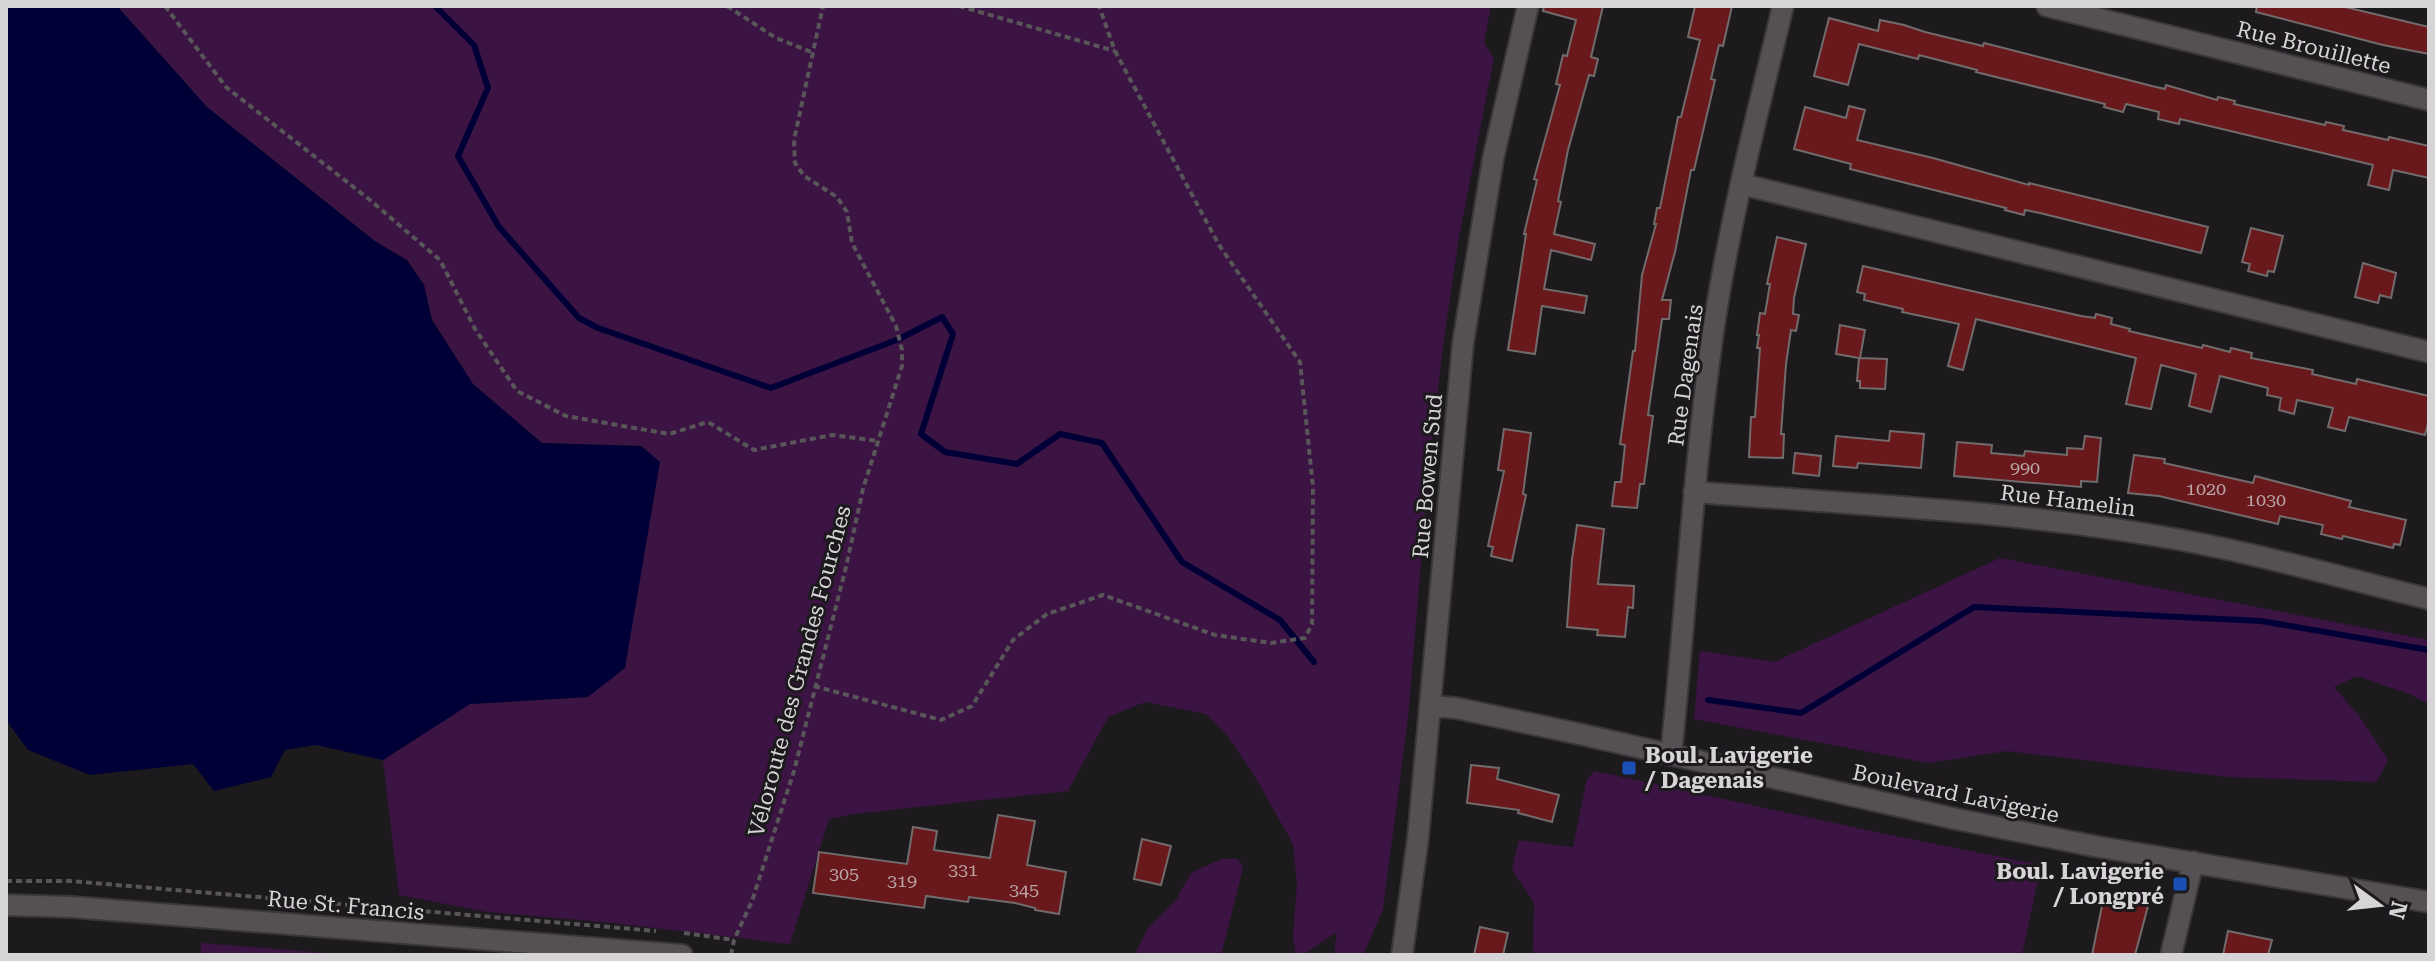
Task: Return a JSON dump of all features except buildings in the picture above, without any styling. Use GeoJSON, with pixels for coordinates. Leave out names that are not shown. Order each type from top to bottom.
{"type":"FeatureCollection","features":[{"type":"Feature","properties":{"kind":"street","name":"Rue Bowen Sud"},"geometry":{"type":"LineString","coordinates":[[1402,955],[1412,892],[1463,343],[1493,159],[1528,6]]}},
{"type":"Feature","properties":{"kind":"street","name":"Rue Dagenais"},"geometry":{"type":"LineString","coordinates":[[1671,755],[1694,492],[1715,324],[1741,184],[1783,6]]}},
{"type":"Feature","properties":{"kind":"street","name":"Rue Brouillette"},"geometry":{"type":"LineString","coordinates":[[2047,6],[2429,100]]}},
{"type":"Feature","properties":{"kind":"street"},"geometry":{"type":"LineString","coordinates":[[1741,184],[2429,352]]}},
{"type":"Feature","properties":{"kind":"street","name":"Rue Hamelin"},"geometry":{"type":"LineString","coordinates":[[1694,492],[2027,518],[2159,536],[2254,555],[2429,599]]}},
{"type":"Feature","properties":{"kind":"street","name":"Boulevard Lavigerie"},"geometry":{"type":"LineString","coordinates":[[1430,706],[1456,708],[1956,819],[2429,902]]}},
{"type":"Feature","properties":{"kind":"street"},"geometry":{"type":"LineString","coordinates":[[2171,955],[2193,862]]}},
{"type":"Feature","properties":{"kind":"street","name":"Rue St. Francis"},"geometry":{"type":"LineString","coordinates":[[6,905],[72,907],[682,955]]}},
{"type":"Feature","properties":{"kind":"path"},"geometry":{"type":"LineString","coordinates":[[165,6],[226,87],[370,200],[440,260],[475,329],[517,391],[566,416],[669,434],[708,422],[754,450],[832,435],[878,441]]}},
{"type":"Feature","properties":{"kind":"path"},"geometry":{"type":"LineString","coordinates":[[727,6],[776,38],[814,53],[823,6]]}},
{"type":"Feature","properties":{"kind":"path"},"geometry":{"type":"LineString","coordinates":[[959,6],[1115,51]]}},
{"type":"Feature","properties":{"kind":"path"},"geometry":{"type":"LineString","coordinates":[[814,686],[941,720],[972,706],[1013,640],[1047,614],[1103,595],[1215,635],[1271,643],[1305,638],[1312,624],[1313,487],[1300,362],[1219,245],[1115,51],[1099,6]]}},
{"type":"Feature","properties":{"kind":"path","name":"Véloroute des Grandes Fourches"},"geometry":{"type":"LineString","coordinates":[[731,955],[794,771],[863,489],[902,366],[896,326],[852,243],[847,212],[837,197],[804,176],[795,163],[794,140],[814,53]]}},
{"type":"Feature","properties":{"kind":"path"},"geometry":{"type":"LineString","coordinates":[[6,881],[70,881],[665,931]]}},
{"type":"Feature","properties":{"kind":"path"},"geometry":{"type":"LineString","coordinates":[[680,933],[734,940]]}},
{"type":"Feature","properties":{"kind":"shaded area"},"geometry":{"type":"Polygon","coordinates":[[[6,6],[117,6],[207,107],[376,242],[407,260],[424,285],[432,320],[473,384],[542,443],[641,446],[660,462],[625,668],[588,697],[470,704],[383,760],[316,745],[285,750],[271,777],[214,791],[193,764],[90,775],[28,750],[6,720],[6,6]]]}},
{"type":"Feature","properties":{"kind":"shaded area"},"geometry":{"type":"Polygon","coordinates":[[[117,6],[1491,6],[1484,43],[1494,58],[1459,237],[1443,346],[1428,477],[1408,718],[1383,909],[1363,955],[1334,955],[1337,932],[1303,955],[1296,955],[1293,937],[1297,883],[1293,844],[1254,775],[1227,735],[1206,714],[1145,702],[1108,717],[1068,791],[829,819],[790,944],[487,912],[399,895],[383,760],[470,704],[588,697],[641,446],[542,443],[473,384],[432,320],[424,285],[407,260],[376,242],[207,107],[117,6]]]}},
{"type":"Feature","properties":{"kind":"shaded area"},"geometry":{"type":"Polygon","coordinates":[[[2000,558],[2429,640],[2429,704],[2357,676],[2334,687],[2360,717],[2388,760],[2376,782],[2227,777],[2007,751],[1928,763],[1694,719],[1700,651],[1774,662],[2000,558]]]}},
{"type":"Feature","properties":{"kind":"shaded area"},"geometry":{"type":"Polygon","coordinates":[[[1595,771],[2041,865],[2022,955],[1533,955],[1534,903],[1512,869],[1519,840],[1573,847],[1587,779],[1595,771]]]}},
{"type":"Feature","properties":{"kind":"shaded area"},"geometry":{"type":"Polygon","coordinates":[[[1221,859],[1238,859],[1243,868],[1221,955],[1135,955],[1146,931],[1176,900],[1191,873],[1221,859]]]}},
{"type":"Feature","properties":{"kind":"shaded area"},"geometry":{"type":"Polygon","coordinates":[[[201,943],[351,955],[201,955],[201,943]]]}},
{"type":"Feature","properties":{"kind":"waterway"},"geometry":{"type":"LineString","coordinates":[[435,6],[474,45],[488,88],[458,156],[499,227],[579,318],[598,328],[771,388],[899,339],[942,317],[953,334],[921,434],[945,452],[1017,464],[1060,434],[1102,443],[1182,562],[1280,620],[1314,662]]}},
{"type":"Feature","properties":{"kind":"waterway"},"geometry":{"type":"LineString","coordinates":[[1708,700],[1801,713],[1974,607],[2261,621],[2429,650]]}},
{"type":"Feature","properties":{"kind":"place","name":"Boul. Lavigerie / Dagenais"},"geometry":{"type":"Point","coordinates":[1629,768]}},
{"type":"Feature","properties":{"kind":"place","name":"Boul. Lavigerie / Longpré"},"geometry":{"type":"Point","coordinates":[2180,884]}}]}
